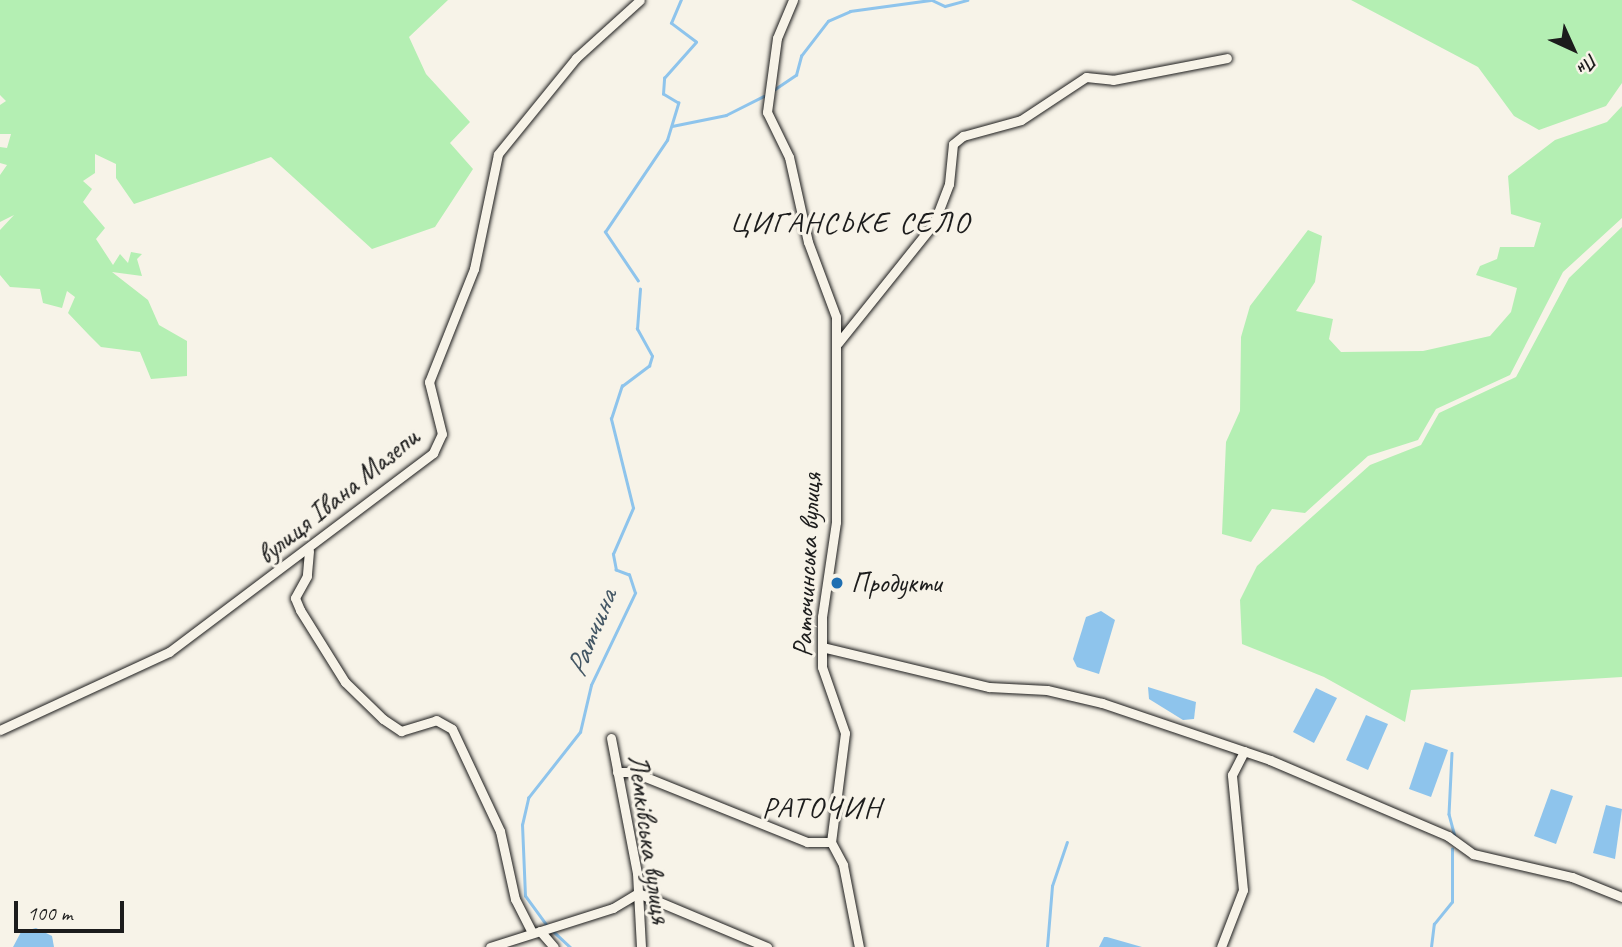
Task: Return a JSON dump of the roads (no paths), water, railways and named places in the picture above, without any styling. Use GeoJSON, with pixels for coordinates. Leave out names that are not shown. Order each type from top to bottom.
{"type":"FeatureCollection","features":[{"type":"Feature","properties":{"kind":"street","name":"вулиця Івана Мазепи"},"geometry":{"type":"LineString","coordinates":[[0,730],[150,663],[309,551],[440,444],[429,382],[474,269],[498,154],[576,58],[640,0]]}},
{"type":"Feature","properties":{"kind":"street","name":"Раточинська вулиця"},"geometry":{"type":"LineString","coordinates":[[793,0],[777,37],[767,112],[794,173],[838,343],[836,522],[822,647],[845,747],[831,842]]}},
{"type":"Feature","properties":{"kind":"street"},"geometry":{"type":"LineString","coordinates":[[838,343],[934,223],[949,184],[953,144],[963,136],[1021,120],[1086,77],[1113,80],[1227,58]]}},
{"type":"Feature","properties":{"kind":"street"},"geometry":{"type":"LineString","coordinates":[[309,551],[307,576],[295,598],[300,610],[345,682],[383,719],[401,731],[436,720],[452,729],[500,831],[515,899],[544,928],[554,947]]}},
{"type":"Feature","properties":{"kind":"street"},"geometry":{"type":"LineString","coordinates":[[822,647],[989,687],[1079,697],[1244,751],[1448,836],[1473,854],[1572,877],[1622,897]]}},
{"type":"Feature","properties":{"kind":"street","name":"Лемківська вулиця"},"geometry":{"type":"LineString","coordinates":[[611,738],[638,893],[641,947]]}},
{"type":"Feature","properties":{"kind":"street"},"geometry":{"type":"LineString","coordinates":[[1221,947],[1243,890],[1232,775],[1244,751]]}},
{"type":"Feature","properties":{"kind":"street"},"geometry":{"type":"LineString","coordinates":[[617,772],[633,772],[807,842],[831,842],[843,865],[859,947]]}},
{"type":"Feature","properties":{"kind":"street"},"geometry":{"type":"LineString","coordinates":[[490,947],[605,910],[638,893],[767,947]]}},
{"type":"Feature","properties":{"kind":"water"},"geometry":{"type":"Polygon","coordinates":[[[1101,611],[1115,620],[1099,674],[1077,667],[1073,659],[1086,617],[1101,611]]]}},
{"type":"Feature","properties":{"kind":"water"},"geometry":{"type":"Polygon","coordinates":[[[1148,687],[1196,702],[1194,719],[1183,720],[1149,699],[1148,687]]]}},
{"type":"Feature","properties":{"kind":"water"},"geometry":{"type":"Polygon","coordinates":[[[1316,688],[1337,698],[1314,743],[1293,732],[1316,688]]]}},
{"type":"Feature","properties":{"kind":"water"},"geometry":{"type":"Polygon","coordinates":[[[1366,715],[1388,724],[1368,770],[1346,760],[1366,715]]]}},
{"type":"Feature","properties":{"kind":"water"},"geometry":{"type":"Polygon","coordinates":[[[1425,742],[1448,750],[1431,797],[1409,789],[1425,742]]]}},
{"type":"Feature","properties":{"kind":"water"},"geometry":{"type":"Polygon","coordinates":[[[1551,789],[1573,796],[1556,844],[1534,836],[1551,789]]]}},
{"type":"Feature","properties":{"kind":"water"},"geometry":{"type":"Polygon","coordinates":[[[1606,805],[1622,809],[1615,859],[1593,853],[1606,805]]]}},
{"type":"Feature","properties":{"kind":"water"},"geometry":{"type":"Polygon","coordinates":[[[36,928],[52,936],[54,947],[13,947],[21,932],[36,928]]]}},
{"type":"Feature","properties":{"kind":"water"},"geometry":{"type":"Polygon","coordinates":[[[1104,937],[1107,937],[1142,947],[1099,947],[1104,937]]]}},
{"type":"Feature","properties":{"kind":"waterway","name":"Ратчина"},"geometry":{"type":"LineString","coordinates":[[638,281],[605,232],[667,140],[678,103],[663,94],[664,78],[696,42],[671,23],[681,0]]}},
{"type":"Feature","properties":{"kind":"waterway"},"geometry":{"type":"LineString","coordinates":[[772,91],[796,75],[801,56],[828,21],[850,11],[930,0]]}},
{"type":"Feature","properties":{"kind":"waterway"},"geometry":{"type":"LineString","coordinates":[[932,0],[945,6],[967,0]]}},
{"type":"Feature","properties":{"kind":"waterway"},"geometry":{"type":"LineString","coordinates":[[672,126],[726,115],[764,96]]}},
{"type":"Feature","properties":{"kind":"waterway","name":"Ратчина"},"geometry":{"type":"LineString","coordinates":[[547,926],[525,896],[522,825],[528,798],[580,732],[591,685],[635,593],[629,575],[616,570],[613,554],[633,508],[611,419],[622,386],[649,366],[652,356],[637,329],[640,289]]}},
{"type":"Feature","properties":{"kind":"waterway"},"geometry":{"type":"LineString","coordinates":[[1452,753],[1449,814],[1455,836]]}},
{"type":"Feature","properties":{"kind":"waterway"},"geometry":{"type":"LineString","coordinates":[[1047,947],[1052,886],[1067,842]]}},
{"type":"Feature","properties":{"kind":"waterway"},"geometry":{"type":"LineString","coordinates":[[1431,947],[1434,924],[1452,902],[1452,849]]}},
{"type":"Feature","properties":{"kind":"waterway","name":"Ратчина"},"geometry":{"type":"LineString","coordinates":[[552,930],[570,947]]}},
{"type":"Feature","properties":{"kind":"place","name":"Продукти"},"geometry":{"type":"Point","coordinates":[837,583]}},
{"type":"Feature","properties":{"kind":"district","name":"ЦИГАНСЬКЕ СЕЛО"},"geometry":{"type":"Point","coordinates":[850,222]}},
{"type":"Feature","properties":{"kind":"district","name":"РАТОЧИН"},"geometry":{"type":"Point","coordinates":[822,807]}}]}
